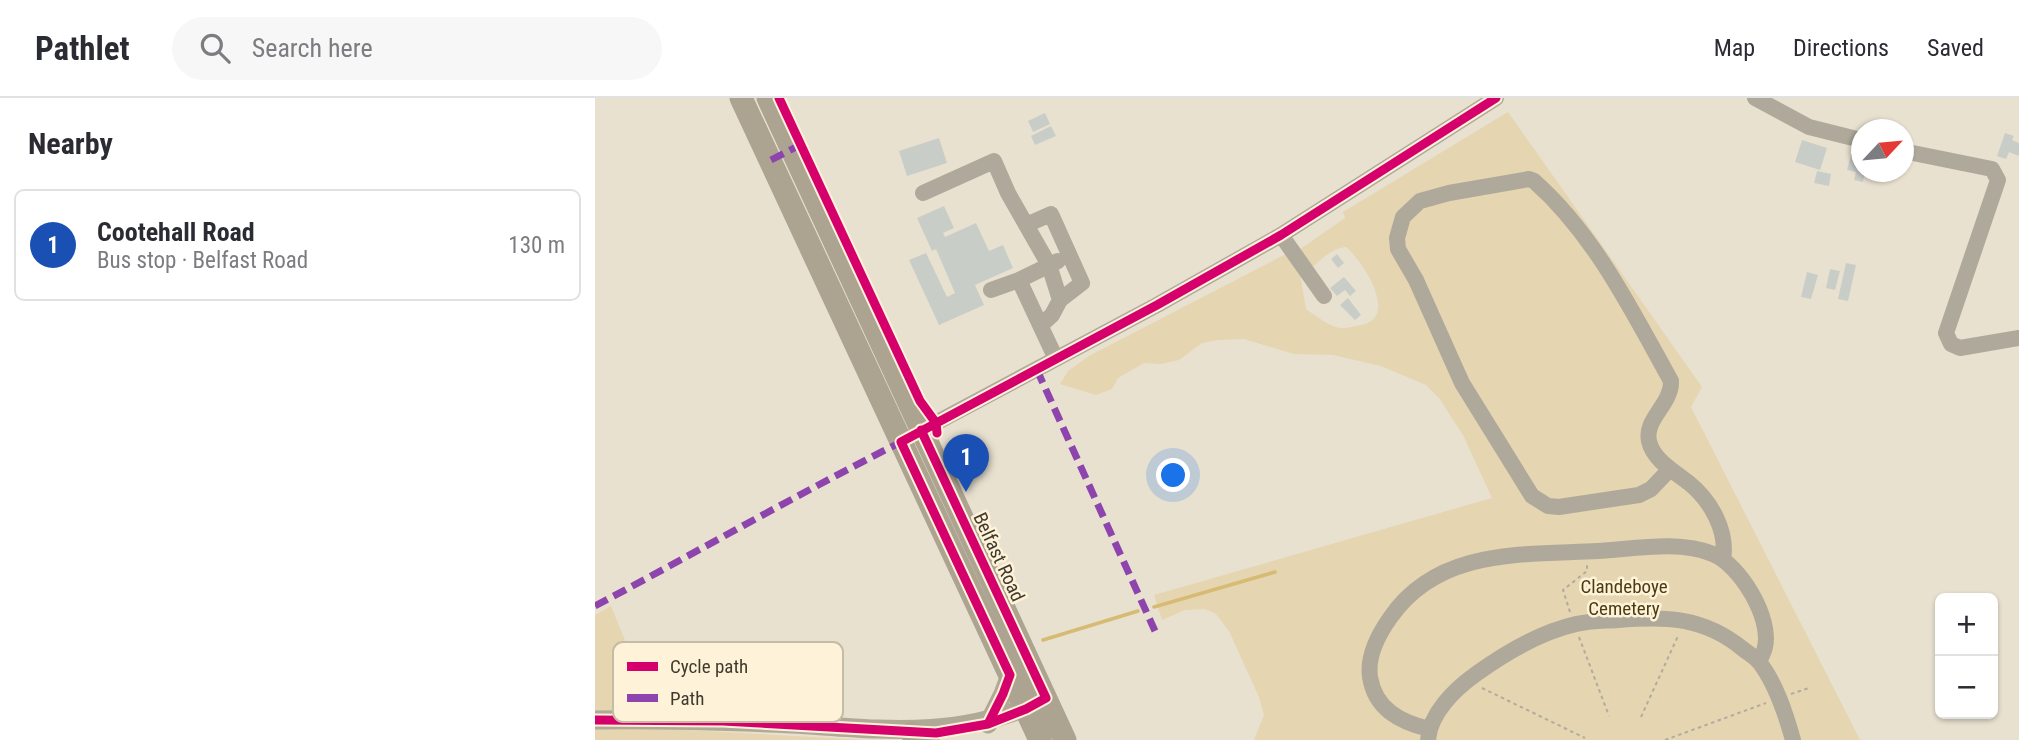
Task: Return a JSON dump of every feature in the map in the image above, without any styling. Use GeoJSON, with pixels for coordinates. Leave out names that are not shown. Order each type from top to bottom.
{"type":"FeatureCollection","features":[{"type":"Feature","properties":{"kind":"highway","name":"Belfast Road"},"geometry":{"type":"LineString","coordinates":[[741,98],[1010,675],[1065,740]]}},
{"type":"Feature","properties":{"kind":"highway","name":"Belfast Road"},"geometry":{"type":"LineString","coordinates":[[768,98],[921,430],[1036,704],[1039,740]]}},
{"type":"Feature","properties":{"kind":"main road"},"geometry":{"type":"LineString","coordinates":[[988,724],[1010,675]]}},
{"type":"Feature","properties":{"kind":"main road"},"geometry":{"type":"LineString","coordinates":[[748,722],[920,737],[988,724],[1036,704]]}},
{"type":"Feature","properties":{"kind":"main road"},"geometry":{"type":"LineString","coordinates":[[595,720],[613,720]]}},
{"type":"Feature","properties":{"kind":"street"},"geometry":{"type":"LineString","coordinates":[[901,442],[1281,235],[1496,98]]}},
{"type":"Feature","properties":{"kind":"street"},"geometry":{"type":"LineString","coordinates":[[1755,98],[1809,127],[1851,138]]}},
{"type":"Feature","properties":{"kind":"street"},"geometry":{"type":"LineString","coordinates":[[1914,153],[1992,169],[1998,180],[1946,333],[1951,344],[1960,348],[2019,338]]}},
{"type":"Feature","properties":{"kind":"street"},"geometry":{"type":"LineString","coordinates":[[923,193],[994,162],[1008,193],[1049,265],[1060,300]]}},
{"type":"Feature","properties":{"kind":"street"},"geometry":{"type":"LineString","coordinates":[[1670,469],[1651,489],[1639,495],[1559,508],[1548,506],[1532,496],[1462,383],[1416,280],[1398,249],[1400,226],[1403,217],[1411,208],[1420,201],[1449,193],[1529,179],[1564,209],[1618,288],[1671,381],[1671,393],[1649,428],[1649,444],[1655,455],[1703,496],[1713,510],[1722,539],[1723,560]]}},
{"type":"Feature","properties":{"kind":"street"},"geometry":{"type":"LineString","coordinates":[[1026,225],[1051,214],[1082,283],[1060,300],[1052,315],[1041,325]]}},
{"type":"Feature","properties":{"kind":"street"},"geometry":{"type":"LineString","coordinates":[[1281,235],[1324,296]]}},
{"type":"Feature","properties":{"kind":"street"},"geometry":{"type":"LineString","coordinates":[[991,290],[1019,280],[1069,255]]}},
{"type":"Feature","properties":{"kind":"street"},"geometry":{"type":"LineString","coordinates":[[1019,280],[1056,359]]}},
{"type":"Feature","properties":{"kind":"street"},"geometry":{"type":"LineString","coordinates":[[1759,662],[1766,645],[1763,623],[1745,581],[1723,560],[1699,550],[1673,547],[1519,555],[1472,562],[1446,570],[1410,593],[1384,626],[1372,652],[1370,672],[1375,696],[1385,710],[1428,734],[1449,698],[1466,681],[1525,644],[1575,624],[1636,618],[1686,620],[1715,629],[1759,662],[1778,699],[1793,740]]}},
{"type":"Feature","properties":{"kind":"path"},"geometry":{"type":"LineString","coordinates":[[1641,717],[1686,620]]}},
{"type":"Feature","properties":{"kind":"path"},"geometry":{"type":"LineString","coordinates":[[1466,681],[1584,738]]}},
{"type":"Feature","properties":{"kind":"path"},"geometry":{"type":"LineString","coordinates":[[1665,740],[1809,688]]}},
{"type":"Feature","properties":{"kind":"green space","name":"Clandeboye Cemetery"},"geometry":{"type":"Polygon","coordinates":[[[1508,112],[1702,387],[1691,407],[1860,740],[1254,740],[1264,715],[1259,697],[1229,631],[1216,614],[1205,609],[1185,610],[1162,620],[1154,595],[1492,498],[1463,435],[1439,398],[1426,385],[1381,366],[1333,355],[1294,354],[1244,339],[1202,343],[1179,360],[1161,364],[1144,363],[1118,378],[1112,389],[1096,395],[1060,384],[1068,371],[1089,356],[1286,254],[1299,268],[1306,309],[1326,323],[1339,328],[1361,325],[1372,320],[1377,312],[1375,289],[1361,264],[1346,247],[1332,251],[1313,267],[1299,250],[1345,218],[1343,212],[1508,112]]]}},
{"type":"Feature","properties":{"kind":"green space"},"geometry":{"type":"Polygon","coordinates":[[[611,606],[626,642],[613,642],[613,722],[650,722],[649,728],[868,740],[595,740],[595,615],[611,606]]]}},
{"type":"Feature","properties":{"kind":"building"},"geometry":{"type":"Polygon","coordinates":[[[1045,113],[1050,124],[1033,132],[1028,121],[1045,113]]]}},
{"type":"Feature","properties":{"kind":"building"},"geometry":{"type":"Polygon","coordinates":[[[1051,126],[1056,136],[1035,145],[1031,136],[1051,126]]]}},
{"type":"Feature","properties":{"kind":"building"},"geometry":{"type":"Polygon","coordinates":[[[2005,133],[2014,136],[2012,140],[2019,143],[2019,156],[2009,152],[2006,159],[1997,156],[2005,133]]]}},
{"type":"Feature","properties":{"kind":"building"},"geometry":{"type":"Polygon","coordinates":[[[939,138],[947,163],[907,176],[899,151],[939,138]]]}},
{"type":"Feature","properties":{"kind":"building"},"geometry":{"type":"Polygon","coordinates":[[[1802,140],[1827,148],[1820,170],[1795,162],[1802,140]]]}},
{"type":"Feature","properties":{"kind":"building"},"geometry":{"type":"Polygon","coordinates":[[[1851,155],[1851,171],[1847,170],[1851,155]]]}},
{"type":"Feature","properties":{"kind":"building"},"geometry":{"type":"Polygon","coordinates":[[[1817,171],[1831,174],[1829,186],[1814,183],[1817,171]]]}},
{"type":"Feature","properties":{"kind":"building"},"geometry":{"type":"Polygon","coordinates":[[[944,206],[954,228],[943,233],[945,237],[976,223],[989,251],[1003,245],[1013,268],[975,285],[984,305],[939,325],[909,260],[926,253],[947,297],[955,293],[936,249],[932,251],[917,218],[944,206]]]}},
{"type":"Feature","properties":{"kind":"building"},"geometry":{"type":"Polygon","coordinates":[[[1337,254],[1344,263],[1338,268],[1331,259],[1337,254]]]}},
{"type":"Feature","properties":{"kind":"building"},"geometry":{"type":"Polygon","coordinates":[[[1846,263],[1856,265],[1848,301],[1838,299],[1846,263]]]}},
{"type":"Feature","properties":{"kind":"building"},"geometry":{"type":"Polygon","coordinates":[[[1830,269],[1840,271],[1835,290],[1826,288],[1830,269]]]}},
{"type":"Feature","properties":{"kind":"building"},"geometry":{"type":"Polygon","coordinates":[[[1807,272],[1818,275],[1811,299],[1801,297],[1807,272]]]}},
{"type":"Feature","properties":{"kind":"building"},"geometry":{"type":"Polygon","coordinates":[[[1344,277],[1356,291],[1350,296],[1345,290],[1337,296],[1330,288],[1344,277]]]}},
{"type":"Feature","properties":{"kind":"building"},"geometry":{"type":"Polygon","coordinates":[[[1348,298],[1361,315],[1355,320],[1340,305],[1348,298]]]}},
{"type":"Feature","properties":{"kind":"waterway"},"geometry":{"type":"LineString","coordinates":[[1154,607],[1275,572]]}},
{"type":"Feature","properties":{"kind":"waterway"},"geometry":{"type":"LineString","coordinates":[[1043,640],[1138,611]]}},
{"type":"Feature","properties":{"kind":"marked path"},"geometry":{"type":"LineString","coordinates":[[771,160],[800,145]]}},
{"type":"Feature","properties":{"kind":"marked path"},"geometry":{"type":"LineString","coordinates":[[1037,370],[1155,631]]}},
{"type":"Feature","properties":{"kind":"marked path"},"geometry":{"type":"LineString","coordinates":[[595,606],[901,442]]}},
{"type":"Feature","properties":{"kind":"cycle path"},"geometry":{"type":"LineString","coordinates":[[779,98],[920,401],[936,423],[937,433]]}},
{"type":"Feature","properties":{"kind":"cycle path"},"geometry":{"type":"LineString","coordinates":[[988,724],[1010,675],[901,442],[1157,305],[1281,235],[1496,98]]}},
{"type":"Feature","properties":{"kind":"cycle path"},"geometry":{"type":"LineString","coordinates":[[741,722],[936,733],[988,724],[1046,698],[921,430]]}},
{"type":"Feature","properties":{"kind":"cycle path"},"geometry":{"type":"LineString","coordinates":[[595,720],[613,720]]}},
{"type":"Feature","properties":{"kind":"place","name":"Cootehall Road"},"geometry":{"type":"Point","coordinates":[966,492]}}]}
